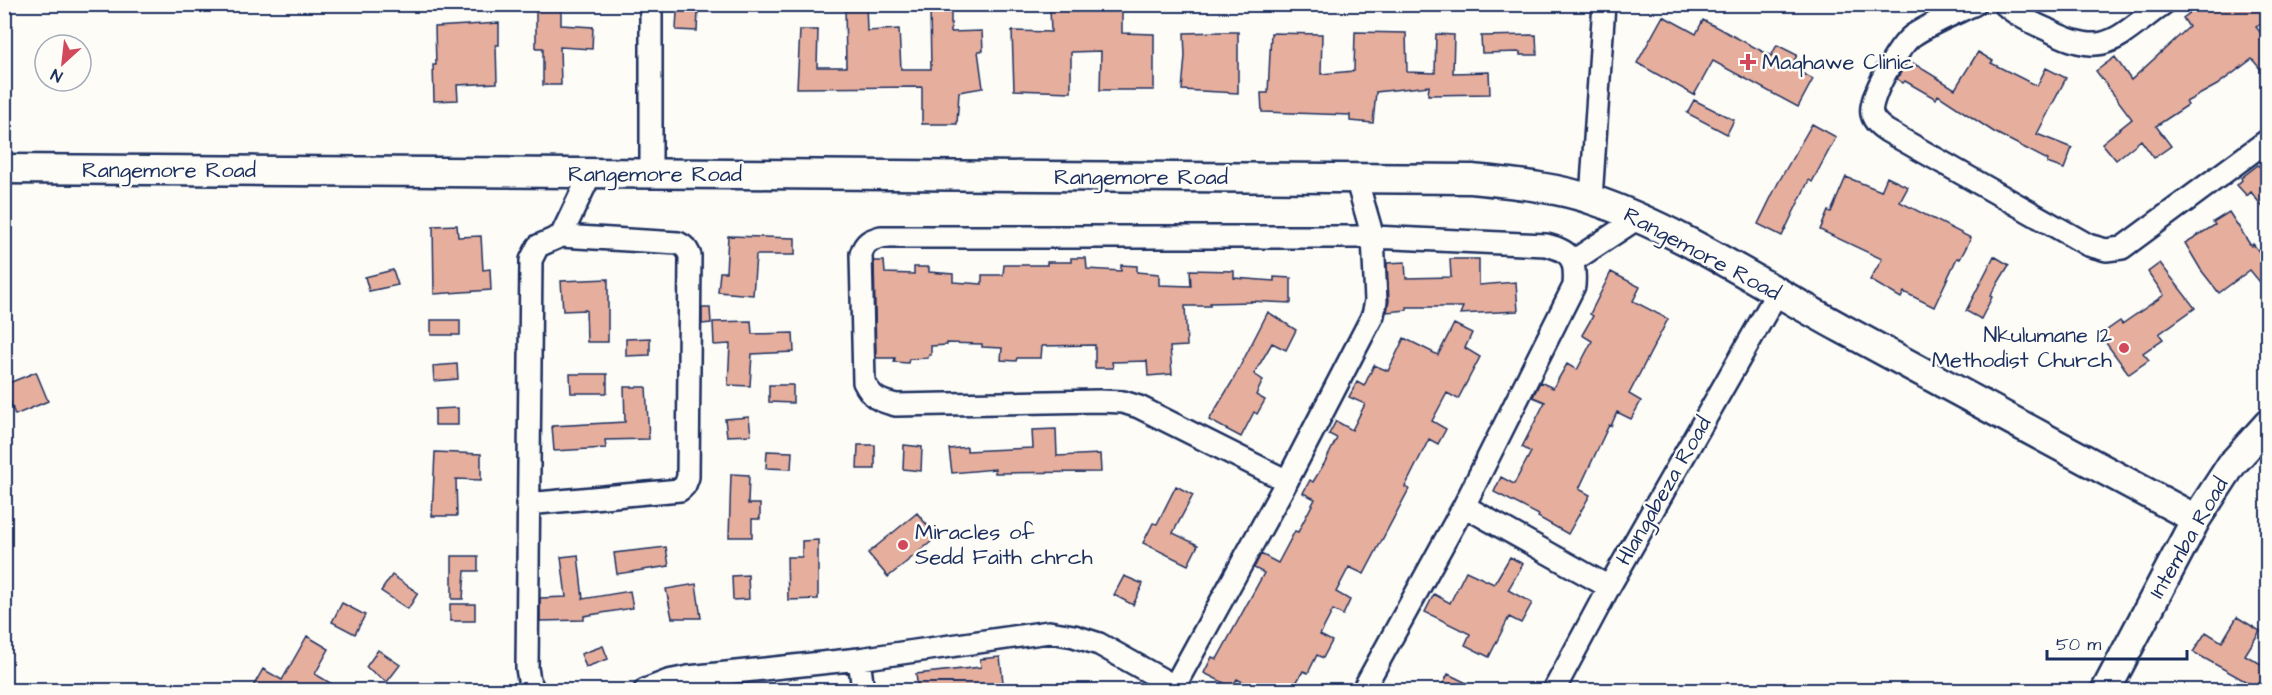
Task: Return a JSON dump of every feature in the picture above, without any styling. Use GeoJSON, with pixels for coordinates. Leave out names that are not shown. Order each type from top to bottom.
{"type":"FeatureCollection","features":[{"type":"Feature","properties":{"kind":"street"},"geometry":{"type":"LineString","coordinates":[[651,4],[651,173]]}},
{"type":"Feature","properties":{"kind":"street"},"geometry":{"type":"LineString","coordinates":[[1591,199],[1604,4]]}},
{"type":"Feature","properties":{"kind":"street"},"geometry":{"type":"LineString","coordinates":[[1975,4],[1927,27],[1910,38],[1887,69],[1872,105],[1872,114],[1878,124],[1887,131],[2088,245],[2106,250],[2122,248],[2268,140]]}},
{"type":"Feature","properties":{"kind":"street"},"geometry":{"type":"LineString","coordinates":[[2004,4],[2013,13],[2066,40],[2093,46],[2106,44],[2163,4]]}},
{"type":"Feature","properties":{"kind":"street","name":"Rangemore Road"},"geometry":{"type":"LineString","coordinates":[[4,169],[1472,179],[1520,184],[1591,199],[1681,238],[1777,293],[2196,519]]}},
{"type":"Feature","properties":{"kind":"street"},"geometry":{"type":"LineString","coordinates":[[561,236],[591,173]]}},
{"type":"Feature","properties":{"kind":"street"},"geometry":{"type":"LineString","coordinates":[[645,690],[668,681],[688,677],[859,659],[1049,632],[1074,636],[1099,644],[1178,689],[1373,315],[1376,301],[1373,237],[1356,178]]}},
{"type":"Feature","properties":{"kind":"street"},"geometry":{"type":"LineString","coordinates":[[1574,261],[1638,218]]}},
{"type":"Feature","properties":{"kind":"street"},"geometry":{"type":"LineString","coordinates":[[527,504],[680,490],[685,484],[688,477],[691,303],[688,249],[678,243],[561,236],[538,246],[531,260],[527,504],[526,668],[528,680],[534,690]]}},
{"type":"Feature","properties":{"kind":"street"},"geometry":{"type":"LineString","coordinates":[[1287,481],[1159,416],[1123,402],[896,405],[879,401],[871,395],[864,382],[861,254],[864,247],[869,240],[881,237],[1373,237],[1546,245],[1561,249],[1574,261],[1576,270],[1574,286],[1464,506],[1363,690]]}},
{"type":"Feature","properties":{"kind":"street","name":"Hlangabeza Road"},"geometry":{"type":"LineString","coordinates":[[1554,690],[1609,587],[1777,293]]}},
{"type":"Feature","properties":{"kind":"street","name":"Intemba Road"},"geometry":{"type":"LineString","coordinates":[[2106,690],[2196,519],[2232,464],[2268,424]]}},
{"type":"Feature","properties":{"kind":"street"},"geometry":{"type":"LineString","coordinates":[[1464,506],[1609,587]]}},
{"type":"Feature","properties":{"kind":"street"},"geometry":{"type":"LineString","coordinates":[[859,659],[862,690]]}},
{"type":"Feature","properties":{"kind":"building"},"geometry":{"type":"Polygon","coordinates":[[[845,4],[866,4],[867,31],[899,29],[901,69],[931,69],[930,10],[951,10],[951,32],[982,31],[983,51],[978,51],[983,88],[959,92],[957,124],[922,124],[922,87],[797,88],[800,30],[818,30],[817,67],[846,67],[845,4]]]}},
{"type":"Feature","properties":{"kind":"building"},"geometry":{"type":"Polygon","coordinates":[[[2202,4],[2268,4],[2268,19],[2256,27],[2268,42],[2268,78],[2252,59],[2217,85],[2186,102],[2188,105],[2156,126],[2171,146],[2154,158],[2141,140],[2116,160],[2102,143],[2132,119],[2096,71],[2115,57],[2131,80],[2189,27],[2183,18],[2202,4]]]}},
{"type":"Feature","properties":{"kind":"building"},"geometry":{"type":"Polygon","coordinates":[[[536,6],[561,6],[561,25],[593,27],[592,49],[560,47],[561,85],[543,85],[543,48],[536,48],[536,6]]]}},
{"type":"Feature","properties":{"kind":"building"},"geometry":{"type":"Polygon","coordinates":[[[1074,7],[1074,9],[1122,9],[1122,33],[1154,34],[1154,90],[1100,90],[1101,51],[1071,52],[1071,92],[1014,90],[1012,31],[1051,32],[1050,8],[1074,7]]]}},
{"type":"Feature","properties":{"kind":"building"},"geometry":{"type":"Polygon","coordinates":[[[677,11],[698,12],[697,31],[676,30],[677,11]]]}},
{"type":"Feature","properties":{"kind":"building","name":"Maqhawe Clinic"},"geometry":{"type":"Polygon","coordinates":[[[1663,16],[1696,34],[1703,20],[1771,56],[1777,45],[1797,55],[1791,67],[1813,79],[1798,107],[1713,61],[1694,95],[1637,63],[1663,16]]]}},
{"type":"Feature","properties":{"kind":"building"},"geometry":{"type":"Polygon","coordinates":[[[499,23],[499,45],[496,45],[497,83],[457,85],[458,100],[434,101],[435,27],[499,23]]]}},
{"type":"Feature","properties":{"kind":"building"},"geometry":{"type":"Polygon","coordinates":[[[1238,32],[1238,93],[1182,90],[1185,56],[1184,33],[1238,32]]]}},
{"type":"Feature","properties":{"kind":"building"},"geometry":{"type":"Polygon","coordinates":[[[1355,32],[1406,33],[1407,72],[1435,73],[1436,34],[1454,35],[1453,73],[1489,72],[1490,94],[1428,95],[1429,86],[1376,92],[1373,123],[1350,121],[1350,115],[1262,112],[1261,93],[1268,93],[1271,33],[1322,34],[1321,74],[1354,71],[1355,32]]]}},
{"type":"Feature","properties":{"kind":"building"},"geometry":{"type":"Polygon","coordinates":[[[1536,35],[1537,55],[1520,55],[1520,52],[1482,53],[1481,36],[1536,35]]]}},
{"type":"Feature","properties":{"kind":"building"},"geometry":{"type":"Polygon","coordinates":[[[1978,52],[1993,61],[1991,63],[2037,86],[2046,68],[2066,78],[2037,134],[2072,148],[2064,169],[2047,163],[2048,160],[1994,132],[1938,95],[1936,99],[1905,81],[1903,83],[1897,79],[1908,60],[1955,89],[1978,52]]]}},
{"type":"Feature","properties":{"kind":"building"},"geometry":{"type":"Polygon","coordinates":[[[1694,100],[1734,120],[1727,134],[1687,113],[1694,100]]]}},
{"type":"Feature","properties":{"kind":"building"},"geometry":{"type":"Polygon","coordinates":[[[1812,124],[1836,137],[1812,182],[1809,180],[1782,236],[1758,224],[1778,183],[1812,124]]]}},
{"type":"Feature","properties":{"kind":"building"},"geometry":{"type":"Polygon","coordinates":[[[2258,165],[2268,176],[2268,214],[2251,192],[2247,196],[2237,185],[2242,180],[2241,178],[2258,165]]]}},
{"type":"Feature","properties":{"kind":"building"},"geometry":{"type":"Polygon","coordinates":[[[1846,177],[1881,191],[1887,177],[1908,187],[1900,202],[1971,238],[1960,259],[1957,258],[1934,307],[1904,292],[1901,298],[1870,280],[1882,259],[1820,230],[1828,211],[1831,212],[1846,177]]]}},
{"type":"Feature","properties":{"kind":"building"},"geometry":{"type":"Polygon","coordinates":[[[2229,212],[2251,246],[2253,244],[2264,258],[2261,261],[2268,269],[2268,292],[2250,270],[2219,293],[2201,270],[2185,243],[2215,225],[2213,222],[2229,212]]]}},
{"type":"Feature","properties":{"kind":"building"},"geometry":{"type":"Polygon","coordinates":[[[457,225],[458,237],[481,236],[483,270],[490,269],[491,290],[434,294],[433,226],[457,225]]]}},
{"type":"Feature","properties":{"kind":"building"},"geometry":{"type":"Polygon","coordinates":[[[728,236],[795,238],[795,255],[756,255],[753,295],[718,292],[720,272],[726,272],[728,236]]]}},
{"type":"Feature","properties":{"kind":"building"},"geometry":{"type":"Polygon","coordinates":[[[1994,256],[2009,265],[1990,296],[1992,297],[1981,319],[1966,311],[1994,256]]]}},
{"type":"Feature","properties":{"kind":"building"},"geometry":{"type":"Polygon","coordinates":[[[1071,258],[1086,258],[1087,269],[1121,271],[1121,265],[1137,266],[1137,272],[1159,274],[1159,285],[1191,286],[1190,270],[1234,271],[1234,278],[1274,281],[1274,277],[1291,278],[1291,303],[1250,301],[1252,302],[1185,306],[1187,346],[1170,347],[1172,374],[1148,376],[1147,361],[1112,362],[1113,368],[1095,368],[1095,345],[1042,346],[1041,358],[1017,358],[1016,361],[1001,360],[1002,348],[982,347],[982,344],[947,343],[947,345],[931,346],[931,355],[928,358],[909,359],[908,363],[894,362],[895,358],[876,358],[874,261],[884,261],[885,273],[914,274],[914,267],[929,267],[929,272],[953,274],[953,282],[982,284],[982,275],[1003,275],[1004,265],[1047,265],[1047,262],[1071,262],[1071,258]]]}},
{"type":"Feature","properties":{"kind":"building"},"geometry":{"type":"Polygon","coordinates":[[[1450,259],[1479,259],[1479,285],[1516,282],[1518,311],[1460,314],[1463,307],[1407,307],[1407,310],[1387,312],[1389,301],[1387,263],[1405,262],[1406,278],[1451,277],[1450,259]]]}},
{"type":"Feature","properties":{"kind":"building"},"geometry":{"type":"Polygon","coordinates":[[[2160,263],[2195,308],[2159,334],[2163,339],[2143,353],[2149,360],[2129,374],[2100,335],[2120,321],[2122,324],[2164,295],[2148,272],[2160,263]]]}},
{"type":"Feature","properties":{"kind":"building"},"geometry":{"type":"Polygon","coordinates":[[[393,270],[398,285],[369,291],[365,277],[393,270]]]}},
{"type":"Feature","properties":{"kind":"building"},"geometry":{"type":"Polygon","coordinates":[[[1611,272],[1640,287],[1633,301],[1668,319],[1629,394],[1641,401],[1631,419],[1617,412],[1611,426],[1609,425],[1579,489],[1590,495],[1568,534],[1538,517],[1539,515],[1494,492],[1501,477],[1514,484],[1531,452],[1522,447],[1545,402],[1533,397],[1540,382],[1553,388],[1567,364],[1577,370],[1592,341],[1582,335],[1593,316],[1590,314],[1611,272]]]}},
{"type":"Feature","properties":{"kind":"building"},"geometry":{"type":"Polygon","coordinates":[[[608,279],[608,342],[587,342],[586,310],[563,311],[561,281],[608,279]]]}},
{"type":"Feature","properties":{"kind":"building"},"geometry":{"type":"Polygon","coordinates":[[[702,308],[710,308],[711,323],[702,324],[702,308]]]}},
{"type":"Feature","properties":{"kind":"building"},"geometry":{"type":"Polygon","coordinates":[[[1268,312],[1296,330],[1286,350],[1272,343],[1254,374],[1263,380],[1256,395],[1265,400],[1257,414],[1254,412],[1241,437],[1209,420],[1232,382],[1268,312]]]}},
{"type":"Feature","properties":{"kind":"building"},"geometry":{"type":"Polygon","coordinates":[[[431,320],[460,320],[460,335],[431,335],[431,320]]]}},
{"type":"Feature","properties":{"kind":"building"},"geometry":{"type":"Polygon","coordinates":[[[751,321],[752,334],[793,333],[794,352],[752,354],[750,386],[728,385],[730,344],[714,345],[713,322],[751,321]]]}},
{"type":"Feature","properties":{"kind":"building"},"geometry":{"type":"Polygon","coordinates":[[[1454,324],[1472,333],[1465,348],[1480,357],[1458,399],[1447,393],[1432,421],[1446,429],[1438,444],[1429,439],[1405,487],[1409,489],[1364,574],[1349,567],[1336,592],[1350,600],[1343,615],[1333,610],[1320,635],[1332,641],[1323,658],[1317,655],[1308,673],[1303,671],[1292,690],[1258,690],[1237,679],[1232,687],[1204,673],[1212,657],[1217,659],[1264,573],[1254,568],[1261,554],[1278,563],[1295,531],[1298,532],[1315,499],[1303,493],[1310,480],[1313,482],[1337,438],[1329,434],[1336,421],[1352,430],[1365,404],[1349,397],[1357,382],[1364,386],[1374,365],[1388,371],[1404,338],[1438,355],[1454,324]]]}},
{"type":"Feature","properties":{"kind":"building"},"geometry":{"type":"Polygon","coordinates":[[[650,338],[650,355],[626,356],[626,339],[650,338]]]}},
{"type":"Feature","properties":{"kind":"building"},"geometry":{"type":"Polygon","coordinates":[[[457,364],[458,379],[434,381],[433,366],[457,364]]]}},
{"type":"Feature","properties":{"kind":"building"},"geometry":{"type":"Polygon","coordinates":[[[36,372],[48,401],[15,415],[4,385],[36,372]]]}},
{"type":"Feature","properties":{"kind":"building"},"geometry":{"type":"Polygon","coordinates":[[[570,374],[607,374],[607,393],[571,393],[570,374]]]}},
{"type":"Feature","properties":{"kind":"building"},"geometry":{"type":"Polygon","coordinates":[[[769,385],[793,385],[793,403],[769,402],[769,385]]]}},
{"type":"Feature","properties":{"kind":"building"},"geometry":{"type":"Polygon","coordinates":[[[624,387],[646,387],[649,439],[605,440],[606,448],[554,451],[552,426],[625,422],[624,387]]]}},
{"type":"Feature","properties":{"kind":"building"},"geometry":{"type":"Polygon","coordinates":[[[458,408],[458,425],[435,425],[435,409],[458,408]]]}},
{"type":"Feature","properties":{"kind":"building"},"geometry":{"type":"Polygon","coordinates":[[[749,417],[751,435],[727,436],[725,419],[749,417]]]}},
{"type":"Feature","properties":{"kind":"building"},"geometry":{"type":"Polygon","coordinates":[[[1056,429],[1057,456],[1100,454],[1101,472],[995,473],[995,469],[952,473],[949,449],[967,447],[967,451],[1033,448],[1032,430],[1056,429]]]}},
{"type":"Feature","properties":{"kind":"building"},"geometry":{"type":"Polygon","coordinates":[[[858,445],[875,445],[875,469],[857,469],[858,445]]]}},
{"type":"Feature","properties":{"kind":"building"},"geometry":{"type":"Polygon","coordinates":[[[904,445],[922,447],[921,471],[903,469],[904,445]]]}},
{"type":"Feature","properties":{"kind":"building"},"geometry":{"type":"Polygon","coordinates":[[[767,451],[792,452],[791,469],[766,468],[767,451]]]}},
{"type":"Feature","properties":{"kind":"building"},"geometry":{"type":"Polygon","coordinates":[[[435,452],[481,454],[481,480],[456,479],[457,516],[432,516],[435,452]]]}},
{"type":"Feature","properties":{"kind":"building"},"geometry":{"type":"Polygon","coordinates":[[[731,474],[749,475],[748,504],[760,504],[760,519],[752,519],[752,537],[729,537],[731,474]]]}},
{"type":"Feature","properties":{"kind":"building"},"geometry":{"type":"Polygon","coordinates":[[[1176,486],[1193,495],[1173,533],[1198,545],[1188,565],[1143,543],[1153,523],[1157,524],[1176,486]]]}},
{"type":"Feature","properties":{"kind":"building","name":"Miracles of Sedd Faith chrch"},"geometry":{"type":"Polygon","coordinates":[[[917,513],[937,537],[888,577],[868,553],[917,513]]]}},
{"type":"Feature","properties":{"kind":"building"},"geometry":{"type":"Polygon","coordinates":[[[818,540],[818,599],[788,600],[787,557],[802,557],[802,541],[818,540]]]}},
{"type":"Feature","properties":{"kind":"building"},"geometry":{"type":"Polygon","coordinates":[[[666,547],[669,566],[617,574],[614,553],[666,547]]]}},
{"type":"Feature","properties":{"kind":"building"},"geometry":{"type":"Polygon","coordinates":[[[578,555],[583,599],[630,591],[633,608],[584,616],[584,620],[540,621],[540,598],[566,597],[561,557],[578,555]]]}},
{"type":"Feature","properties":{"kind":"building"},"geometry":{"type":"Polygon","coordinates":[[[452,556],[478,556],[478,571],[465,571],[463,599],[452,599],[452,556]]]}},
{"type":"Feature","properties":{"kind":"building"},"geometry":{"type":"Polygon","coordinates":[[[1510,557],[1523,564],[1508,590],[1532,603],[1521,623],[1509,617],[1489,657],[1465,645],[1470,634],[1425,612],[1434,594],[1450,603],[1466,571],[1494,584],[1510,557]]]}},
{"type":"Feature","properties":{"kind":"building"},"geometry":{"type":"Polygon","coordinates":[[[392,575],[418,593],[408,609],[381,591],[392,575]]]}},
{"type":"Feature","properties":{"kind":"building"},"geometry":{"type":"Polygon","coordinates":[[[748,575],[749,599],[733,600],[732,576],[748,575]]]}},
{"type":"Feature","properties":{"kind":"building"},"geometry":{"type":"Polygon","coordinates":[[[1124,576],[1143,584],[1133,605],[1114,595],[1124,576]]]}},
{"type":"Feature","properties":{"kind":"building"},"geometry":{"type":"Polygon","coordinates":[[[696,584],[701,618],[672,618],[666,589],[696,584]]]}},
{"type":"Feature","properties":{"kind":"building"},"geometry":{"type":"Polygon","coordinates":[[[342,603],[365,615],[355,634],[332,622],[342,603]]]}},
{"type":"Feature","properties":{"kind":"building"},"geometry":{"type":"Polygon","coordinates":[[[450,604],[475,604],[475,621],[450,621],[450,604]]]}},
{"type":"Feature","properties":{"kind":"building"},"geometry":{"type":"Polygon","coordinates":[[[2237,617],[2260,631],[2245,655],[2268,668],[2268,690],[2261,690],[2193,652],[2206,632],[2222,642],[2237,617]]]}},
{"type":"Feature","properties":{"kind":"building"},"geometry":{"type":"Polygon","coordinates":[[[307,636],[329,649],[315,674],[342,690],[251,690],[263,669],[282,680],[307,636]]]}},
{"type":"Feature","properties":{"kind":"building"},"geometry":{"type":"Polygon","coordinates":[[[603,646],[608,659],[586,667],[581,654],[603,646]]]}},
{"type":"Feature","properties":{"kind":"building"},"geometry":{"type":"Polygon","coordinates":[[[378,650],[400,665],[387,682],[366,667],[378,650]]]}},
{"type":"Feature","properties":{"kind":"building"},"geometry":{"type":"Polygon","coordinates":[[[1000,657],[1004,690],[918,690],[916,674],[981,667],[980,659],[1000,657]]]}},
{"type":"Feature","properties":{"kind":"building"},"geometry":{"type":"Polygon","coordinates":[[[1448,674],[1481,690],[1440,690],[1448,674]]]}},
{"type":"Feature","properties":{"kind":"place","name":"Maqhawe Clinic"},"geometry":{"type":"Point","coordinates":[1748,62]}},
{"type":"Feature","properties":{"kind":"place","name":"Nkulumane 12 Methodist Church"},"geometry":{"type":"Point","coordinates":[2124,348]}},
{"type":"Feature","properties":{"kind":"place","name":"Miracles of Sedd Faith chrch"},"geometry":{"type":"Point","coordinates":[903,545]}}]}
